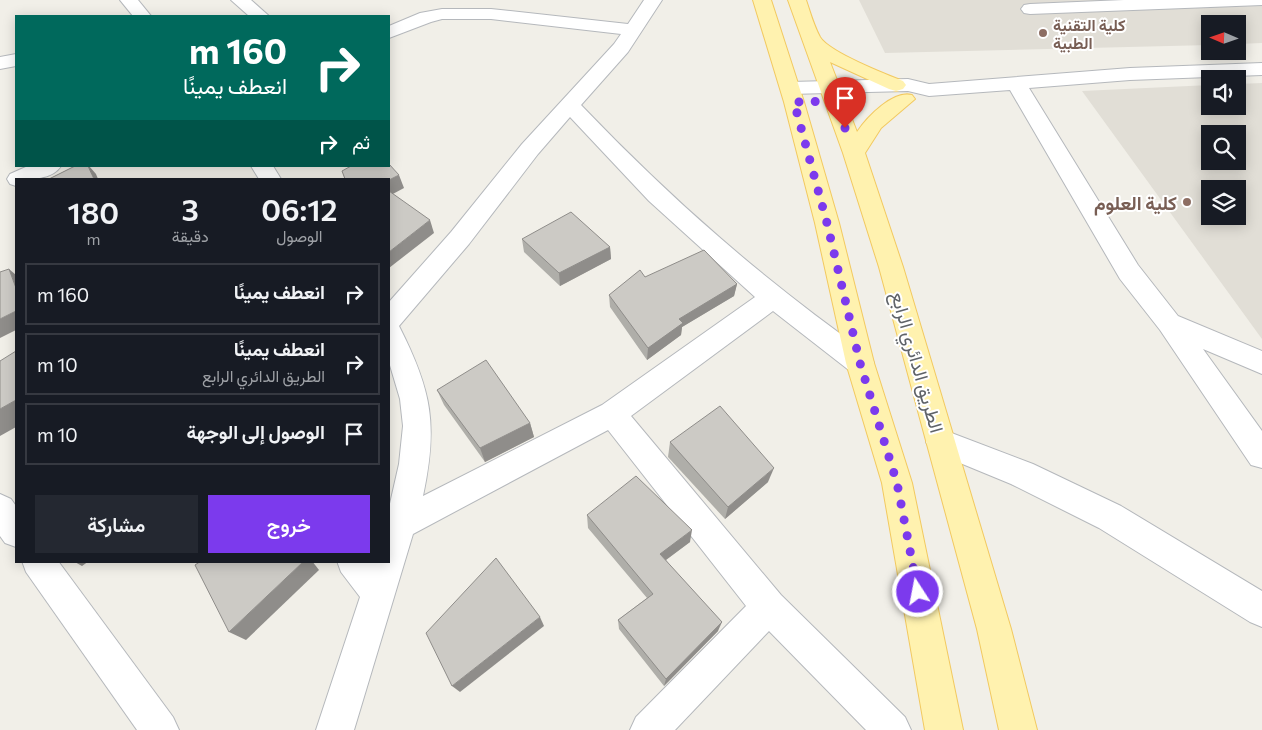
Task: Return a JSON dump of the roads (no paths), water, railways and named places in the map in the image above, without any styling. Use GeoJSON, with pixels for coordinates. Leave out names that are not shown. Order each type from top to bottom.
{"type":"FeatureCollection","features":[{"type":"Feature","properties":{"kind":"main road"},"geometry":{"type":"LineString","coordinates":[[762,0],[792,95],[827,223],[860,363],[897,483],[944,730]]}},
{"type":"Feature","properties":{"kind":"main road","name":"الطريق الدائري الرابع"},"geometry":{"type":"LineString","coordinates":[[797,0],[854,153],[891,267],[994,629],[1018,730]]}},
{"type":"Feature","properties":{"kind":"main road"},"geometry":{"type":"LineString","coordinates":[[812,41],[824,51],[901,92],[874,123],[854,153]]}},
{"type":"Feature","properties":{"kind":"street"},"geometry":{"type":"LineString","coordinates":[[129,0],[141,15]]}},
{"type":"Feature","properties":{"kind":"street"},"geometry":{"type":"LineString","coordinates":[[240,0],[259,15]]}},
{"type":"Feature","properties":{"kind":"street"},"geometry":{"type":"LineString","coordinates":[[390,318],[460,238],[530,149],[620,48],[653,0]]}},
{"type":"Feature","properties":{"kind":"street"},"geometry":{"type":"LineString","coordinates":[[1030,9],[1262,0]]}},
{"type":"Feature","properties":{"kind":"street"},"geometry":{"type":"LineString","coordinates":[[390,32],[426,17],[442,7],[632,30]]}},
{"type":"Feature","properties":{"kind":"street"},"geometry":{"type":"LineString","coordinates":[[0,63],[15,60]]}},
{"type":"Feature","properties":{"kind":"street"},"geometry":{"type":"LineString","coordinates":[[792,95],[901,92],[1130,74],[1262,69]]}},
{"type":"Feature","properties":{"kind":"street"},"geometry":{"type":"LineString","coordinates":[[1016,83],[1084,200],[1130,272],[1169,322],[1262,455]]}},
{"type":"Feature","properties":{"kind":"street"},"geometry":{"type":"LineString","coordinates":[[570,105],[629,168],[772,298],[860,363]]}},
{"type":"Feature","properties":{"kind":"street"},"geometry":{"type":"LineString","coordinates":[[8,179],[47,167]]}},
{"type":"Feature","properties":{"kind":"street"},"geometry":{"type":"LineString","coordinates":[[263,167],[269,178]]}},
{"type":"Feature","properties":{"kind":"street"},"geometry":{"type":"LineString","coordinates":[[401,524],[612,414],[772,298]]}},
{"type":"Feature","properties":{"kind":"street"},"geometry":{"type":"LineString","coordinates":[[1169,322],[1262,363]]}},
{"type":"Feature","properties":{"kind":"street"},"geometry":{"type":"LineString","coordinates":[[390,335],[404,364],[416,409],[416,441],[401,524],[390,556]]}},
{"type":"Feature","properties":{"kind":"street"},"geometry":{"type":"LineString","coordinates":[[612,414],[769,607],[892,730]]}},
{"type":"Feature","properties":{"kind":"street"},"geometry":{"type":"LineString","coordinates":[[941,442],[1022,474],[1110,517],[1262,610]]}},
{"type":"Feature","properties":{"kind":"street"},"geometry":{"type":"LineString","coordinates":[[0,509],[15,531]]}},
{"type":"Feature","properties":{"kind":"street"},"geometry":{"type":"LineString","coordinates":[[39,563],[160,730]]}},
{"type":"Feature","properties":{"kind":"street"},"geometry":{"type":"LineString","coordinates":[[335,730],[385,571],[359,563]]}},
{"type":"Feature","properties":{"kind":"street"},"geometry":{"type":"LineString","coordinates":[[649,730],[769,607]]}},
{"type":"Feature","properties":{"kind":"place","name":"كلية التقنية الطبية"},"geometry":{"type":"Point","coordinates":[1043,33]}},
{"type":"Feature","properties":{"kind":"place","name":"كلية العلوم"},"geometry":{"type":"Point","coordinates":[1187,202]}}]}
